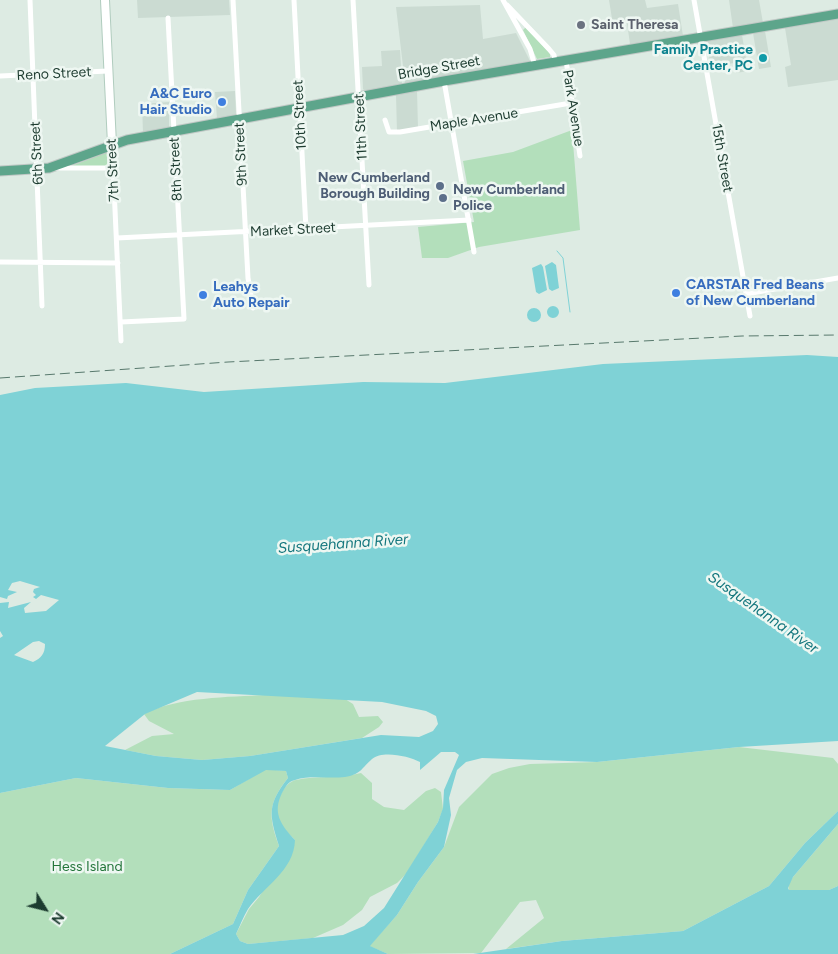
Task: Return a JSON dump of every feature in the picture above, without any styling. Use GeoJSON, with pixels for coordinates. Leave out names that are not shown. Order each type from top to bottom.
{"type":"FeatureCollection","features":[{"type":"Feature","properties":{"kind":"main road","name":"7th Street"},"geometry":{"type":"LineString","coordinates":[[105,0],[112,144]]}},
{"type":"Feature","properties":{"kind":"main road","name":"Bridge Street"},"geometry":{"type":"LineString","coordinates":[[0,171],[49,168],[112,144],[174,131],[444,81],[838,14]]}},
{"type":"Feature","properties":{"kind":"street","name":"6th Street"},"geometry":{"type":"LineString","coordinates":[[30,0],[42,262],[42,306]]}},
{"type":"Feature","properties":{"kind":"street","name":"9th Street"},"geometry":{"type":"LineString","coordinates":[[233,0],[248,278],[254,308]]}},
{"type":"Feature","properties":{"kind":"street","name":"10th Street"},"geometry":{"type":"LineString","coordinates":[[294,0],[306,229]]}},
{"type":"Feature","properties":{"kind":"street","name":"11th Street"},"geometry":{"type":"LineString","coordinates":[[353,0],[370,285]]}},
{"type":"Feature","properties":{"kind":"street","name":"15th Street"},"geometry":{"type":"LineString","coordinates":[[694,0],[750,316]]}},
{"type":"Feature","properties":{"kind":"street","name":"Park Avenue"},"geometry":{"type":"LineString","coordinates":[[505,2],[554,55],[555,62]]}},
{"type":"Feature","properties":{"kind":"street","name":"Park Avenue"},"geometry":{"type":"LineString","coordinates":[[505,2],[532,52],[534,66]]}},
{"type":"Feature","properties":{"kind":"street","name":"8th Street"},"geometry":{"type":"LineString","coordinates":[[121,322],[184,319],[168,18]]}},
{"type":"Feature","properties":{"kind":"street","name":"Park Avenue"},"geometry":{"type":"LineString","coordinates":[[566,60],[580,156]]}},
{"type":"Feature","properties":{"kind":"street","name":"Reno Street"},"geometry":{"type":"LineString","coordinates":[[0,76],[108,71]]}},
{"type":"Feature","properties":{"kind":"street"},"geometry":{"type":"LineString","coordinates":[[444,81],[474,252]]}},
{"type":"Feature","properties":{"kind":"street","name":"Maple Avenue"},"geometry":{"type":"LineString","coordinates":[[385,120],[387,130],[392,133],[571,103]]}},
{"type":"Feature","properties":{"kind":"street","name":"7th Street"},"geometry":{"type":"LineString","coordinates":[[112,144],[121,341]]}},
{"type":"Feature","properties":{"kind":"street","name":"Bridge Street"},"geometry":{"type":"LineString","coordinates":[[49,168],[67,170],[113,168]]}},
{"type":"Feature","properties":{"kind":"street","name":"Market Street"},"geometry":{"type":"LineString","coordinates":[[116,238],[468,220]]}},
{"type":"Feature","properties":{"kind":"street"},"geometry":{"type":"LineString","coordinates":[[0,262],[118,263]]}},
{"type":"Feature","properties":{"kind":"street"},"geometry":{"type":"LineString","coordinates":[[746,294],[838,278]]}},
{"type":"Feature","properties":{"kind":"shaded area"},"geometry":{"type":"Polygon","coordinates":[[[137,0],[229,0],[230,15],[138,18],[137,0]]]}},
{"type":"Feature","properties":{"kind":"shaded area"},"geometry":{"type":"Polygon","coordinates":[[[609,0],[645,0],[647,8],[678,4],[683,36],[630,44],[627,23],[613,25],[609,0]]]}},
{"type":"Feature","properties":{"kind":"shaded area"},"geometry":{"type":"Polygon","coordinates":[[[729,0],[759,0],[763,23],[733,28],[729,0]]]}},
{"type":"Feature","properties":{"kind":"shaded area"},"geometry":{"type":"Polygon","coordinates":[[[480,5],[483,39],[516,33],[530,61],[405,83],[396,7],[480,5]]]}},
{"type":"Feature","properties":{"kind":"shaded area"},"geometry":{"type":"Polygon","coordinates":[[[838,19],[838,80],[788,87],[785,67],[791,65],[785,28],[838,19]]]}},
{"type":"Feature","properties":{"kind":"shaded area"},"geometry":{"type":"Polygon","coordinates":[[[765,31],[771,67],[759,69],[753,33],[765,31]]]}},
{"type":"Feature","properties":{"kind":"shaded area"},"geometry":{"type":"Polygon","coordinates":[[[742,35],[748,71],[736,73],[734,63],[710,67],[708,41],[742,35]]]}},
{"type":"Feature","properties":{"kind":"shaded area"},"geometry":{"type":"Polygon","coordinates":[[[400,50],[402,84],[365,91],[363,89],[362,67],[382,66],[381,51],[400,50]]]}},
{"type":"Feature","properties":{"kind":"shaded area"},"geometry":{"type":"Polygon","coordinates":[[[235,91],[236,114],[217,119],[215,92],[235,91]]]}},
{"type":"Feature","properties":{"kind":"shaded area"},"geometry":{"type":"Polygon","coordinates":[[[417,91],[418,128],[397,132],[396,95],[417,91]]]}},
{"type":"Feature","properties":{"kind":"shaded area"},"geometry":{"type":"Polygon","coordinates":[[[169,102],[169,128],[143,133],[142,104],[169,102]]]}},
{"type":"Feature","properties":{"kind":"green space"},"geometry":{"type":"Polygon","coordinates":[[[526,27],[550,54],[550,57],[537,59],[523,30],[526,27]]]}},
{"type":"Feature","properties":{"kind":"green space"},"geometry":{"type":"Polygon","coordinates":[[[572,130],[580,230],[479,247],[448,258],[422,258],[418,227],[474,222],[463,161],[513,152],[572,130]]]}},
{"type":"Feature","properties":{"kind":"green space"},"geometry":{"type":"Polygon","coordinates":[[[107,152],[108,166],[69,167],[107,152]]]}},
{"type":"Feature","properties":{"kind":"green space"},"geometry":{"type":"Polygon","coordinates":[[[266,695],[345,699],[353,704],[359,717],[378,716],[383,722],[379,727],[362,738],[250,756],[202,760],[156,756],[125,750],[152,736],[174,734],[149,721],[144,714],[157,708],[203,699],[266,695]]]}},
{"type":"Feature","properties":{"kind":"green space"},"geometry":{"type":"Polygon","coordinates":[[[739,747],[833,758],[838,764],[838,811],[805,843],[769,886],[683,931],[562,941],[506,949],[544,918],[536,900],[520,902],[481,953],[388,954],[369,946],[397,915],[444,847],[459,807],[492,774],[530,764],[597,762],[739,747]]]}},
{"type":"Feature","properties":{"kind":"green space","name":"Hess Island"},"geometry":{"type":"Polygon","coordinates":[[[266,769],[286,771],[288,778],[273,803],[272,810],[273,826],[279,846],[248,890],[233,924],[170,954],[0,954],[0,793],[76,778],[168,788],[230,790],[266,769]]]}},
{"type":"Feature","properties":{"kind":"green space"},"geometry":{"type":"Polygon","coordinates":[[[361,773],[372,783],[372,799],[384,807],[404,810],[426,791],[435,788],[441,792],[443,809],[438,822],[407,873],[397,883],[370,897],[362,910],[343,925],[313,938],[248,944],[240,941],[236,934],[249,909],[259,897],[295,840],[287,832],[277,815],[277,805],[284,789],[296,780],[361,773]]]}},
{"type":"Feature","properties":{"kind":"green space"},"geometry":{"type":"Polygon","coordinates":[[[838,824],[838,886],[829,890],[789,890],[788,885],[793,877],[838,824]]]}},
{"type":"Feature","properties":{"kind":"water"},"geometry":{"type":"Polygon","coordinates":[[[552,262],[556,265],[559,288],[552,291],[549,289],[545,266],[552,262]]]}},
{"type":"Feature","properties":{"kind":"water"},"geometry":{"type":"Polygon","coordinates":[[[541,264],[547,290],[539,294],[536,292],[532,268],[541,264]]]}},
{"type":"Feature","properties":{"kind":"water"},"geometry":{"type":"Polygon","coordinates":[[[551,306],[555,306],[559,312],[555,318],[551,318],[547,314],[547,310],[551,306]]]}},
{"type":"Feature","properties":{"kind":"water"},"geometry":{"type":"Polygon","coordinates":[[[534,308],[539,310],[541,315],[539,320],[534,322],[529,320],[527,315],[529,310],[534,308]]]}},
{"type":"Feature","properties":{"kind":"water","name":"Susquehanna River"},"geometry":{"type":"Polygon","coordinates":[[[807,355],[838,357],[838,741],[739,747],[597,762],[482,758],[466,762],[457,770],[449,798],[451,815],[444,847],[397,915],[370,946],[388,954],[170,954],[233,924],[248,890],[279,846],[273,826],[272,810],[276,796],[288,778],[286,771],[266,770],[230,790],[168,788],[76,778],[0,793],[0,638],[3,636],[0,631],[0,603],[9,602],[8,608],[31,602],[24,608],[25,613],[46,611],[59,600],[41,595],[36,599],[33,597],[36,595],[33,592],[34,589],[40,587],[20,581],[12,583],[8,590],[17,592],[8,596],[7,599],[0,597],[0,395],[35,388],[126,383],[204,392],[363,382],[445,383],[603,364],[807,355]],[[39,641],[33,642],[14,655],[33,662],[42,655],[45,647],[45,644],[39,641]],[[197,692],[145,714],[105,746],[156,756],[202,760],[250,756],[381,735],[419,737],[433,731],[438,724],[436,716],[426,711],[382,702],[197,692]],[[441,752],[420,770],[420,762],[403,756],[389,754],[376,756],[354,775],[307,778],[289,783],[279,800],[278,813],[282,824],[295,840],[293,851],[284,869],[248,909],[236,934],[240,941],[248,944],[343,935],[364,926],[384,908],[438,822],[443,808],[444,790],[459,755],[455,752],[441,752]]]}},
{"type":"Feature","properties":{"kind":"water"},"geometry":{"type":"Polygon","coordinates":[[[838,811],[838,824],[793,877],[788,888],[789,890],[829,890],[838,886],[838,954],[473,954],[562,941],[683,931],[769,886],[805,843],[838,811]]]}},
{"type":"Feature","properties":{"kind":"waterway"},"geometry":{"type":"LineString","coordinates":[[557,251],[563,258],[570,312]]}},
{"type":"Feature","properties":{"kind":"railway"},"geometry":{"type":"LineString","coordinates":[[0,378],[228,362],[742,336],[838,335]]}},
{"type":"Feature","properties":{"kind":"place","name":"Saint Theresa"},"geometry":{"type":"Point","coordinates":[581,25]}},
{"type":"Feature","properties":{"kind":"place","name":"Family Practice Center, PC"},"geometry":{"type":"Point","coordinates":[763,58]}},
{"type":"Feature","properties":{"kind":"place","name":"A&C Euro Hair Studio"},"geometry":{"type":"Point","coordinates":[222,102]}},
{"type":"Feature","properties":{"kind":"place","name":"New Cumberland Borough Building"},"geometry":{"type":"Point","coordinates":[440,186]}},
{"type":"Feature","properties":{"kind":"place","name":"New Cumberland Police"},"geometry":{"type":"Point","coordinates":[443,198]}},
{"type":"Feature","properties":{"kind":"place","name":"CARSTAR Fred Beans of New Cumberland"},"geometry":{"type":"Point","coordinates":[676,293]}},
{"type":"Feature","properties":{"kind":"place","name":"Leahys Auto Repair"},"geometry":{"type":"Point","coordinates":[203,295]}}]}
